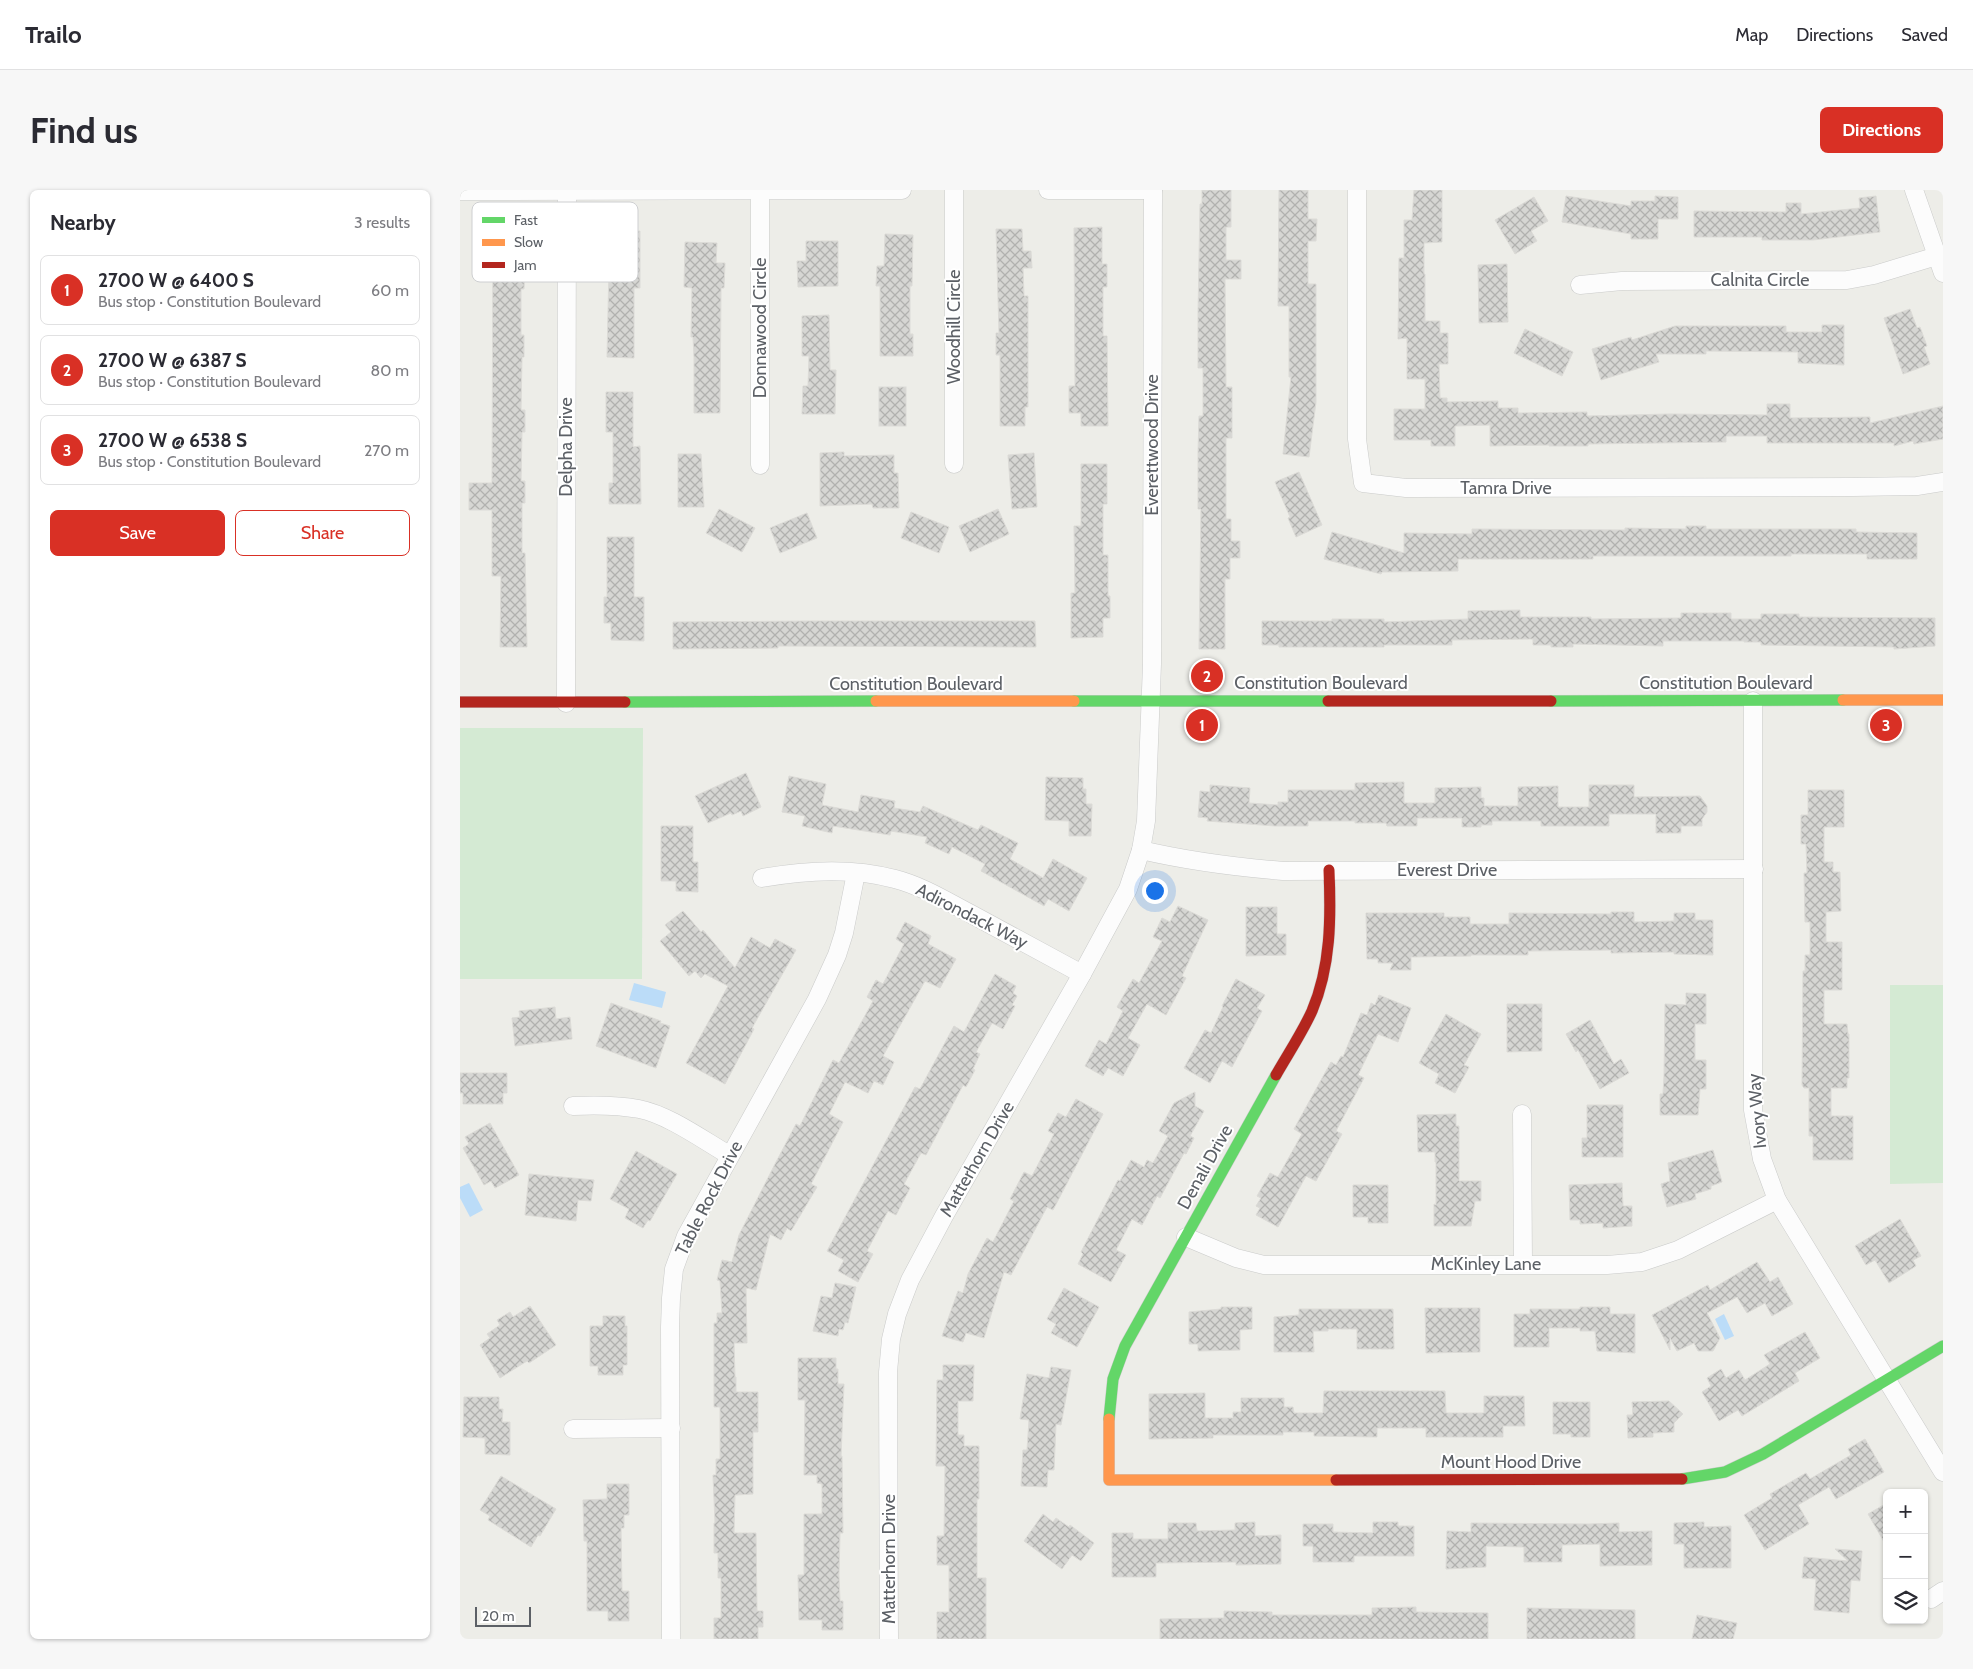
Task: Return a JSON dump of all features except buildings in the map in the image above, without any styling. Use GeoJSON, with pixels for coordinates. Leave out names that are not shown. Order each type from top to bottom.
{"type":"FeatureCollection","features":[{"type":"Feature","properties":{"kind":"street"},"geometry":{"type":"LineString","coordinates":[[460,191],[902,190]]}},
{"type":"Feature","properties":{"kind":"street","name":"Woodhill Circle"},"geometry":{"type":"LineString","coordinates":[[954,190],[954,464]]}},
{"type":"Feature","properties":{"kind":"street"},"geometry":{"type":"LineString","coordinates":[[1048,190],[1153,190]]}},
{"type":"Feature","properties":{"kind":"street","name":"Everettwood Drive"},"geometry":{"type":"LineString","coordinates":[[1150,701],[1152,664],[1153,190]]}},
{"type":"Feature","properties":{"kind":"street","name":"Tamra Drive"},"geometry":{"type":"LineString","coordinates":[[1357,190],[1357,439],[1363,483],[1406,488],[1853,487],[1917,486],[1943,482]]}},
{"type":"Feature","properties":{"kind":"street"},"geometry":{"type":"LineString","coordinates":[[1914,190],[1943,273]]}},
{"type":"Feature","properties":{"kind":"street","name":"Delpha Drive"},"geometry":{"type":"LineString","coordinates":[[567,191],[567,202]]}},
{"type":"Feature","properties":{"kind":"street","name":"Donnawood Circle"},"geometry":{"type":"LineString","coordinates":[[760,191],[760,465]]}},
{"type":"Feature","properties":{"kind":"street","name":"Calnita Circle"},"geometry":{"type":"LineString","coordinates":[[1580,285],[1622,281],[1847,280],[1874,275],[1937,256]]}},
{"type":"Feature","properties":{"kind":"street","name":"Delpha Drive"},"geometry":{"type":"LineString","coordinates":[[566,702],[567,282]]}},
{"type":"Feature","properties":{"kind":"street","name":"Constitution Boulevard"},"geometry":{"type":"LineString","coordinates":[[460,702],[1943,700]]}},
{"type":"Feature","properties":{"kind":"street","name":"Matterhorn Drive"},"geometry":{"type":"LineString","coordinates":[[889,1639],[888,1372],[891,1339],[897,1314],[910,1280],[944,1216],[1082,974],[1128,889],[1141,850],[1146,821],[1150,701]]}},
{"type":"Feature","properties":{"kind":"street","name":"Ivory Way"},"geometry":{"type":"LineString","coordinates":[[1753,701],[1753,1110],[1762,1159],[1777,1200],[1943,1472]]}},
{"type":"Feature","properties":{"kind":"street","name":"Everest Drive"},"geometry":{"type":"LineString","coordinates":[[1141,850],[1171,857],[1237,867],[1283,871],[1754,869]]}},
{"type":"Feature","properties":{"kind":"street","name":"Denali Drive"},"geometry":{"type":"LineString","coordinates":[[1109,1480],[1109,1412],[1114,1379],[1125,1346],[1312,1012],[1326,967],[1331,917],[1329,870]]}},
{"type":"Feature","properties":{"kind":"street","name":"Adirondack Way"},"geometry":{"type":"LineString","coordinates":[[762,878],[810,871],[856,873],[895,879],[925,890],[1082,974]]}},
{"type":"Feature","properties":{"kind":"street","name":"Table Rock Drive"},"geometry":{"type":"LineString","coordinates":[[671,1639],[671,1298],[674,1269],[686,1236],[729,1155],[817,999],[844,932],[856,873]]}},
{"type":"Feature","properties":{"kind":"street"},"geometry":{"type":"LineString","coordinates":[[573,1106],[608,1105],[641,1110],[664,1118],[729,1155]]}},
{"type":"Feature","properties":{"kind":"street"},"geometry":{"type":"LineString","coordinates":[[1522,1114],[1523,1264]]}},
{"type":"Feature","properties":{"kind":"street","name":"McKinley Lane"},"geometry":{"type":"LineString","coordinates":[[1186,1237],[1236,1258],[1264,1265],[1607,1265],[1642,1262],[1678,1250],[1777,1200]]}},
{"type":"Feature","properties":{"kind":"street","name":"Mount Hood Drive"},"geometry":{"type":"LineString","coordinates":[[1109,1480],[1682,1479],[1725,1472],[1763,1454],[1943,1346]]}},
{"type":"Feature","properties":{"kind":"street"},"geometry":{"type":"LineString","coordinates":[[573,1429],[671,1428]]}},
{"type":"Feature","properties":{"kind":"green space"},"geometry":{"type":"Polygon","coordinates":[[[460,728],[643,728],[642,979],[460,979],[460,728]]]}},
{"type":"Feature","properties":{"kind":"green space"},"geometry":{"type":"Polygon","coordinates":[[[1890,985],[1943,985],[1943,1183],[1890,1184],[1890,985]]]}},
{"type":"Feature","properties":{"kind":"water"},"geometry":{"type":"Polygon","coordinates":[[[634,983],[666,992],[662,1008],[629,1000],[634,983]]]}},
{"type":"Feature","properties":{"kind":"water"},"geometry":{"type":"Polygon","coordinates":[[[469,1183],[483,1210],[470,1217],[460,1198],[460,1187],[469,1183]]]}},
{"type":"Feature","properties":{"kind":"water"},"geometry":{"type":"Polygon","coordinates":[[[1724,1314],[1734,1336],[1725,1340],[1715,1319],[1724,1314]]]}},
{"type":"Feature","properties":{"kind":"traffic: fast"},"geometry":{"type":"LineString","coordinates":[[1551,701],[1843,700]]}},
{"type":"Feature","properties":{"kind":"traffic: fast"},"geometry":{"type":"LineString","coordinates":[[625,702],[876,701]]}},
{"type":"Feature","properties":{"kind":"traffic: fast"},"geometry":{"type":"LineString","coordinates":[[1074,701],[1328,701]]}},
{"type":"Feature","properties":{"kind":"traffic: fast"},"geometry":{"type":"LineString","coordinates":[[1109,1419],[1113,1379],[1125,1346],[1276,1075]]}},
{"type":"Feature","properties":{"kind":"traffic: fast"},"geometry":{"type":"LineString","coordinates":[[1682,1479],[1725,1472],[1763,1454],[1943,1346]]}},
{"type":"Feature","properties":{"kind":"traffic: slow"},"geometry":{"type":"LineString","coordinates":[[1843,700],[1943,700]]}},
{"type":"Feature","properties":{"kind":"traffic: slow"},"geometry":{"type":"LineString","coordinates":[[876,701],[1074,701]]}},
{"type":"Feature","properties":{"kind":"traffic: slow"},"geometry":{"type":"LineString","coordinates":[[1109,1419],[1109,1480],[1336,1480]]}},
{"type":"Feature","properties":{"kind":"traffic: jam"},"geometry":{"type":"LineString","coordinates":[[1328,701],[1551,701]]}},
{"type":"Feature","properties":{"kind":"traffic: jam"},"geometry":{"type":"LineString","coordinates":[[460,702],[625,702]]}},
{"type":"Feature","properties":{"kind":"traffic: jam"},"geometry":{"type":"LineString","coordinates":[[1276,1075],[1312,1011],[1323,977],[1330,924],[1329,870]]}},
{"type":"Feature","properties":{"kind":"traffic: jam"},"geometry":{"type":"LineString","coordinates":[[1336,1480],[1682,1479]]}},
{"type":"Feature","properties":{"kind":"place","name":"2700 W @ 6387 S"},"geometry":{"type":"Point","coordinates":[1207,676]}},
{"type":"Feature","properties":{"kind":"place","name":"2700 W @ 6400 S"},"geometry":{"type":"Point","coordinates":[1202,725]}},
{"type":"Feature","properties":{"kind":"place","name":"2700 W @ 6538 S"},"geometry":{"type":"Point","coordinates":[1886,725]}}]}
